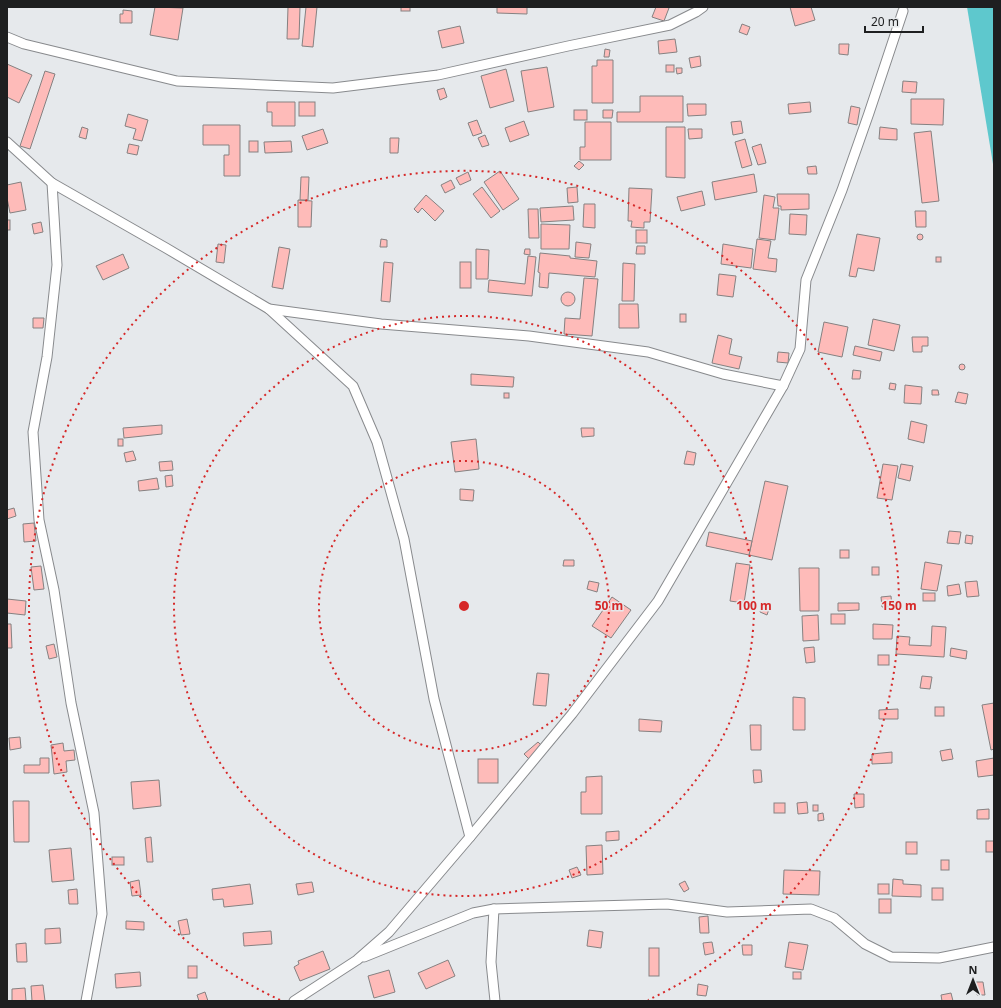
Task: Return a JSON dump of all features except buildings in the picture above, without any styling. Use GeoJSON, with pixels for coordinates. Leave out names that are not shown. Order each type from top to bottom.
{"type":"FeatureCollection","features":[{"type":"Feature","properties":{"kind":"lane"},"geometry":{"type":"LineString","coordinates":[[7,37],[24,44],[177,81],[333,88],[438,75],[575,44],[670,25],[703,7]]}},
{"type":"Feature","properties":{"kind":"lane"},"geometry":{"type":"LineString","coordinates":[[294,1001],[357,960],[389,932],[572,714],[658,601],[783,386],[800,349],[806,280],[842,190],[903,11]]}},
{"type":"Feature","properties":{"kind":"lane"},"geometry":{"type":"LineString","coordinates":[[7,142],[52,183],[269,308],[352,386],[377,442],[404,539],[434,699],[470,837]]}},
{"type":"Feature","properties":{"kind":"lane"},"geometry":{"type":"LineString","coordinates":[[52,183],[58,265],[47,357],[33,432],[39,520],[54,590],[71,703],[94,813],[102,914],[86,1001]]}},
{"type":"Feature","properties":{"kind":"lane"},"geometry":{"type":"LineString","coordinates":[[269,308],[381,324],[529,336],[648,352],[722,374],[783,386]]}},
{"type":"Feature","properties":{"kind":"lane"},"geometry":{"type":"LineString","coordinates":[[357,960],[473,913],[494,909],[667,904],[727,912],[811,908],[834,918],[865,944],[891,957],[939,958],[994,947]]}},
{"type":"Feature","properties":{"kind":"lane"},"geometry":{"type":"LineString","coordinates":[[494,909],[491,962],[495,1001]]}},
{"type":"Feature","properties":{"kind":"water"},"geometry":{"type":"Polygon","coordinates":[[[967,7],[994,7],[994,170],[967,7]]]}}]}
